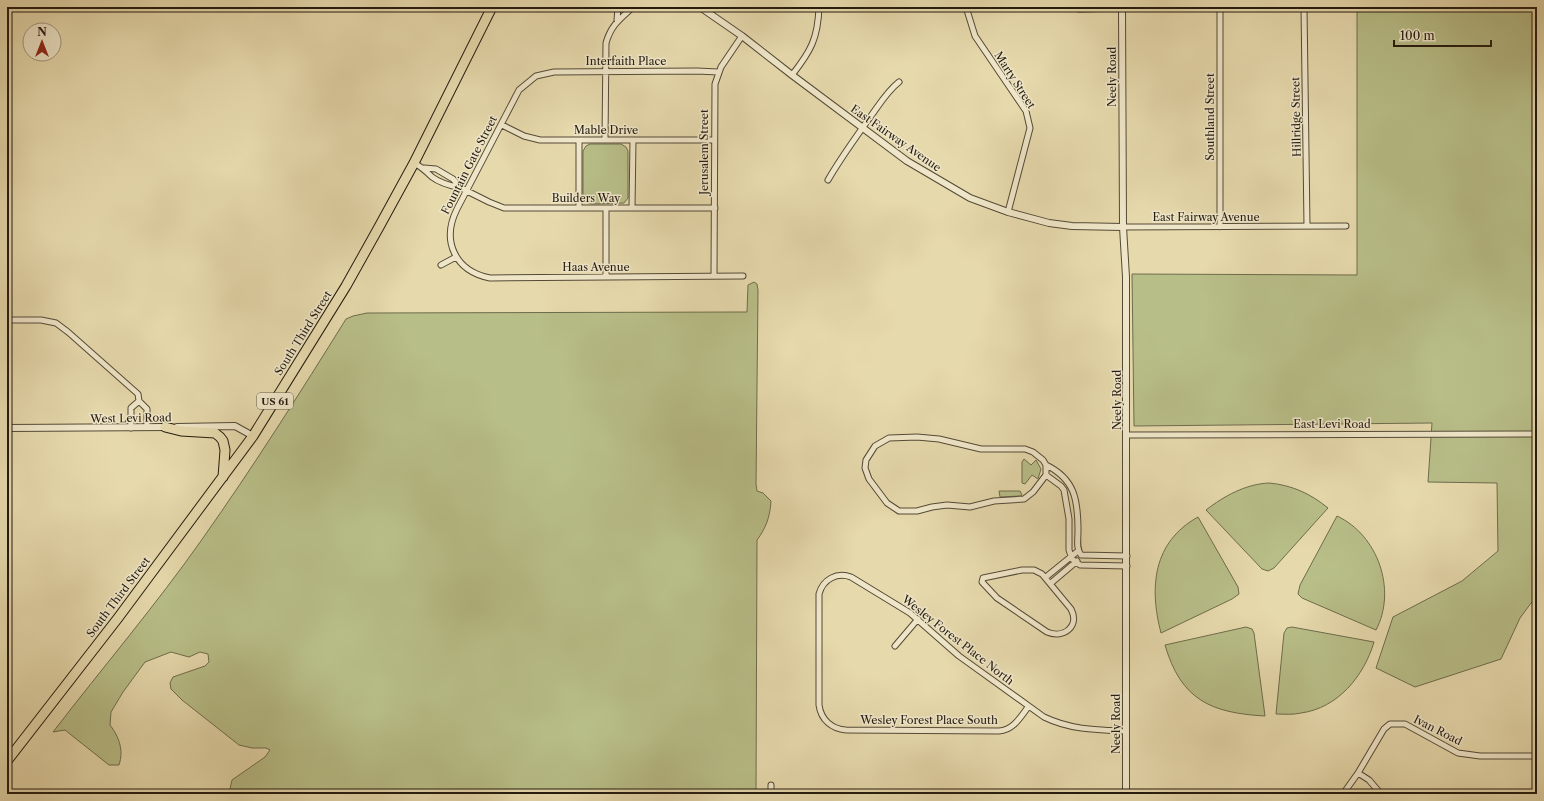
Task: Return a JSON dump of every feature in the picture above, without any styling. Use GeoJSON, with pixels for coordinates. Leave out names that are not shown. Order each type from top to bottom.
{"type":"FeatureCollection","features":[{"type":"Feature","properties":{"kind":"highway","name":"South Third Street"},"geometry":{"type":"LineString","coordinates":[[7,762],[118,618],[253,436],[346,286],[414,163],[492,7]]}},
{"type":"Feature","properties":{"kind":"highway"},"geometry":{"type":"LineString","coordinates":[[165,427],[181,431],[215,433],[220,437],[223,441],[224,450],[223,477]]}},
{"type":"Feature","properties":{"kind":"street"},"geometry":{"type":"LineString","coordinates":[[617,20],[618,7]]}},
{"type":"Feature","properties":{"kind":"street"},"geometry":{"type":"LineString","coordinates":[[605,140],[606,43],[617,20],[633,7]]}},
{"type":"Feature","properties":{"kind":"street","name":"East Fairway Avenue"},"geometry":{"type":"LineString","coordinates":[[700,7],[742,36],[907,161],[970,198],[1008,212],[1049,223],[1072,226],[1346,226]]}},
{"type":"Feature","properties":{"kind":"street"},"geometry":{"type":"LineString","coordinates":[[792,75],[806,58],[814,40],[819,25],[819,7]]}},
{"type":"Feature","properties":{"kind":"street","name":"Marty Street"},"geometry":{"type":"LineString","coordinates":[[966,7],[975,36],[1026,111],[1030,128],[1008,212]]}},
{"type":"Feature","properties":{"kind":"street"},"geometry":{"type":"LineString","coordinates":[[1076,7],[1079,9],[1122,8]]}},
{"type":"Feature","properties":{"kind":"street","name":"Southland Street"},"geometry":{"type":"LineString","coordinates":[[1220,7],[1220,227]]}},
{"type":"Feature","properties":{"kind":"street","name":"Hillridge Street"},"geometry":{"type":"LineString","coordinates":[[1304,7],[1307,226]]}},
{"type":"Feature","properties":{"kind":"street","name":"Neely Road"},"geometry":{"type":"LineString","coordinates":[[1122,8],[1123,227],[1126,276],[1127,435],[1126,794]]}},
{"type":"Feature","properties":{"kind":"street","name":"Jerusalem Street"},"geometry":{"type":"LineString","coordinates":[[714,276],[714,88],[718,72],[742,36]]}},
{"type":"Feature","properties":{"kind":"street","name":"Interfaith Place"},"geometry":{"type":"LineString","coordinates":[[536,76],[550,72],[718,72]]}},
{"type":"Feature","properties":{"kind":"street","name":"Fountain Gate Street"},"geometry":{"type":"LineString","coordinates":[[456,257],[451,244],[451,224],[464,189],[502,125],[519,90],[536,76]]}},
{"type":"Feature","properties":{"kind":"street"},"geometry":{"type":"LineString","coordinates":[[828,180],[863,127],[890,90],[899,82]]}},
{"type":"Feature","properties":{"kind":"street","name":"Mable Drive"},"geometry":{"type":"LineString","coordinates":[[502,125],[536,140],[714,140]]}},
{"type":"Feature","properties":{"kind":"street"},"geometry":{"type":"LineString","coordinates":[[579,140],[579,208]]}},
{"type":"Feature","properties":{"kind":"street"},"geometry":{"type":"LineString","coordinates":[[632,208],[633,140]]}},
{"type":"Feature","properties":{"kind":"street","name":"Builders Way"},"geometry":{"type":"LineString","coordinates":[[414,163],[424,168],[433,177],[450,186],[464,189]]}},
{"type":"Feature","properties":{"kind":"street","name":"Builders Way"},"geometry":{"type":"LineString","coordinates":[[424,168],[436,169],[453,179],[464,189],[504,208],[714,208]]}},
{"type":"Feature","properties":{"kind":"street"},"geometry":{"type":"LineString","coordinates":[[606,208],[606,277]]}},
{"type":"Feature","properties":{"kind":"street"},"geometry":{"type":"LineString","coordinates":[[441,265],[456,257]]}},
{"type":"Feature","properties":{"kind":"street","name":"Haas Avenue"},"geometry":{"type":"LineString","coordinates":[[456,257],[464,265],[475,272],[490,278],[743,276]]}},
{"type":"Feature","properties":{"kind":"street"},"geometry":{"type":"LineString","coordinates":[[7,320],[41,320],[56,323],[68,332],[138,394],[139,400],[146,409],[147,427]]}},
{"type":"Feature","properties":{"kind":"street"},"geometry":{"type":"LineString","coordinates":[[131,428],[131,408],[139,400]]}},
{"type":"Feature","properties":{"kind":"street","name":"West Levi Road"},"geometry":{"type":"LineString","coordinates":[[7,428],[235,426],[253,436]]}},
{"type":"Feature","properties":{"kind":"street","name":"East Levi Road"},"geometry":{"type":"LineString","coordinates":[[1127,435],[1537,434]]}},
{"type":"Feature","properties":{"kind":"street"},"geometry":{"type":"LineString","coordinates":[[917,437],[939,439],[981,449],[1025,449],[1043,460],[1046,465],[1046,475],[1033,492],[1024,499],[999,501],[970,507],[955,505],[937,506],[916,512],[906,512],[899,511],[887,503],[869,479],[866,468],[868,457],[879,443],[890,438],[917,437]]}},
{"type":"Feature","properties":{"kind":"street"},"geometry":{"type":"LineString","coordinates":[[1046,465],[1052,468],[1070,484],[1072,489],[1078,527],[1080,553],[1076,562],[1051,584]]}},
{"type":"Feature","properties":{"kind":"street"},"geometry":{"type":"LineString","coordinates":[[1046,475],[1064,490],[1069,527],[1068,546],[1071,556],[1076,562],[1080,565],[1127,566]]}},
{"type":"Feature","properties":{"kind":"street"},"geometry":{"type":"LineString","coordinates":[[1069,527],[1078,527]]}},
{"type":"Feature","properties":{"kind":"street"},"geometry":{"type":"LineString","coordinates":[[1046,577],[1071,556],[1080,553],[1094,556],[1127,556]]}},
{"type":"Feature","properties":{"kind":"street"},"geometry":{"type":"LineString","coordinates":[[1094,556],[1094,565]]}},
{"type":"Feature","properties":{"kind":"street"},"geometry":{"type":"LineString","coordinates":[[1022,570],[1034,570],[1046,577],[1074,615],[1073,622],[1067,631],[1058,635],[1047,632],[997,598],[983,584],[982,580],[983,578],[1022,570]]}},
{"type":"Feature","properties":{"kind":"street","name":"Wesley Forest Place North"},"geometry":{"type":"LineString","coordinates":[[824,718],[819,701],[819,594],[825,582],[835,576],[848,576],[897,604],[918,619],[958,656],[1044,717],[1069,727],[1093,730],[1126,731]]}},
{"type":"Feature","properties":{"kind":"street"},"geometry":{"type":"LineString","coordinates":[[895,646],[918,619]]}},
{"type":"Feature","properties":{"kind":"street","name":"Wesley Forest Place South"},"geometry":{"type":"LineString","coordinates":[[824,718],[833,727],[846,730],[999,731],[1006,730],[1013,726],[1028,707]]}},
{"type":"Feature","properties":{"kind":"street","name":"Ivan Road"},"geometry":{"type":"LineString","coordinates":[[1343,794],[1358,773],[1384,729],[1390,724],[1405,724],[1458,753],[1480,756],[1537,756]]}},
{"type":"Feature","properties":{"kind":"street"},"geometry":{"type":"LineString","coordinates":[[1358,773],[1369,780],[1382,794]]}},
{"type":"Feature","properties":{"kind":"street"},"geometry":{"type":"LineString","coordinates":[[771,785],[771,794]]}},
{"type":"Feature","properties":{"kind":"green space"},"geometry":{"type":"Polygon","coordinates":[[[1357,7],[1537,7],[1537,595],[1520,618],[1501,659],[1415,687],[1376,668],[1393,617],[1462,581],[1498,551],[1497,483],[1428,482],[1432,423],[1134,426],[1132,274],[1357,275],[1357,7]]]}},
{"type":"Feature","properties":{"kind":"green space"},"geometry":{"type":"Polygon","coordinates":[[[590,144],[621,144],[626,147],[628,151],[628,198],[624,203],[591,204],[586,202],[583,198],[583,151],[586,146],[590,144]]]}},
{"type":"Feature","properties":{"kind":"green space"},"geometry":{"type":"Polygon","coordinates":[[[754,282],[757,284],[758,290],[756,484],[757,491],[763,493],[771,501],[767,522],[757,540],[756,794],[235,794],[230,789],[232,780],[265,757],[270,750],[266,748],[252,748],[239,745],[182,700],[171,689],[170,683],[173,677],[205,666],[209,662],[208,654],[200,652],[189,657],[171,652],[145,662],[123,692],[111,712],[110,725],[120,744],[121,754],[119,765],[109,765],[65,730],[53,732],[148,612],[203,538],[276,430],[346,319],[367,313],[747,312],[748,285],[754,282]]]}},
{"type":"Feature","properties":{"kind":"green space"},"geometry":{"type":"Polygon","coordinates":[[[1024,459],[1031,465],[1036,460],[1041,469],[1038,479],[1032,475],[1025,484],[1022,483],[1022,462],[1024,459]]]}},
{"type":"Feature","properties":{"kind":"green space"},"geometry":{"type":"Polygon","coordinates":[[[1269,483],[1286,486],[1301,491],[1315,498],[1328,508],[1274,568],[1268,571],[1262,569],[1206,510],[1220,500],[1244,488],[1269,483]]]}},
{"type":"Feature","properties":{"kind":"green space"},"geometry":{"type":"Polygon","coordinates":[[[999,491],[1020,491],[1022,495],[1000,497],[999,491]]]}},
{"type":"Feature","properties":{"kind":"green space"},"geometry":{"type":"Polygon","coordinates":[[[1337,516],[1351,525],[1363,536],[1373,550],[1380,565],[1384,581],[1385,598],[1382,614],[1376,630],[1302,598],[1298,594],[1300,585],[1337,516]]]}},
{"type":"Feature","properties":{"kind":"green space"},"geometry":{"type":"Polygon","coordinates":[[[1198,517],[1238,587],[1239,594],[1232,599],[1161,633],[1155,599],[1158,567],[1163,553],[1172,539],[1183,527],[1198,517]]]}},
{"type":"Feature","properties":{"kind":"green space"},"geometry":{"type":"Polygon","coordinates":[[[1246,627],[1252,629],[1254,633],[1265,716],[1229,711],[1214,707],[1201,700],[1189,691],[1180,679],[1172,664],[1165,645],[1246,627]]]}},
{"type":"Feature","properties":{"kind":"green space"},"geometry":{"type":"Polygon","coordinates":[[[1292,627],[1374,642],[1364,667],[1348,688],[1338,697],[1327,705],[1314,710],[1295,714],[1276,714],[1284,633],[1287,628],[1292,627]]]}}]}
